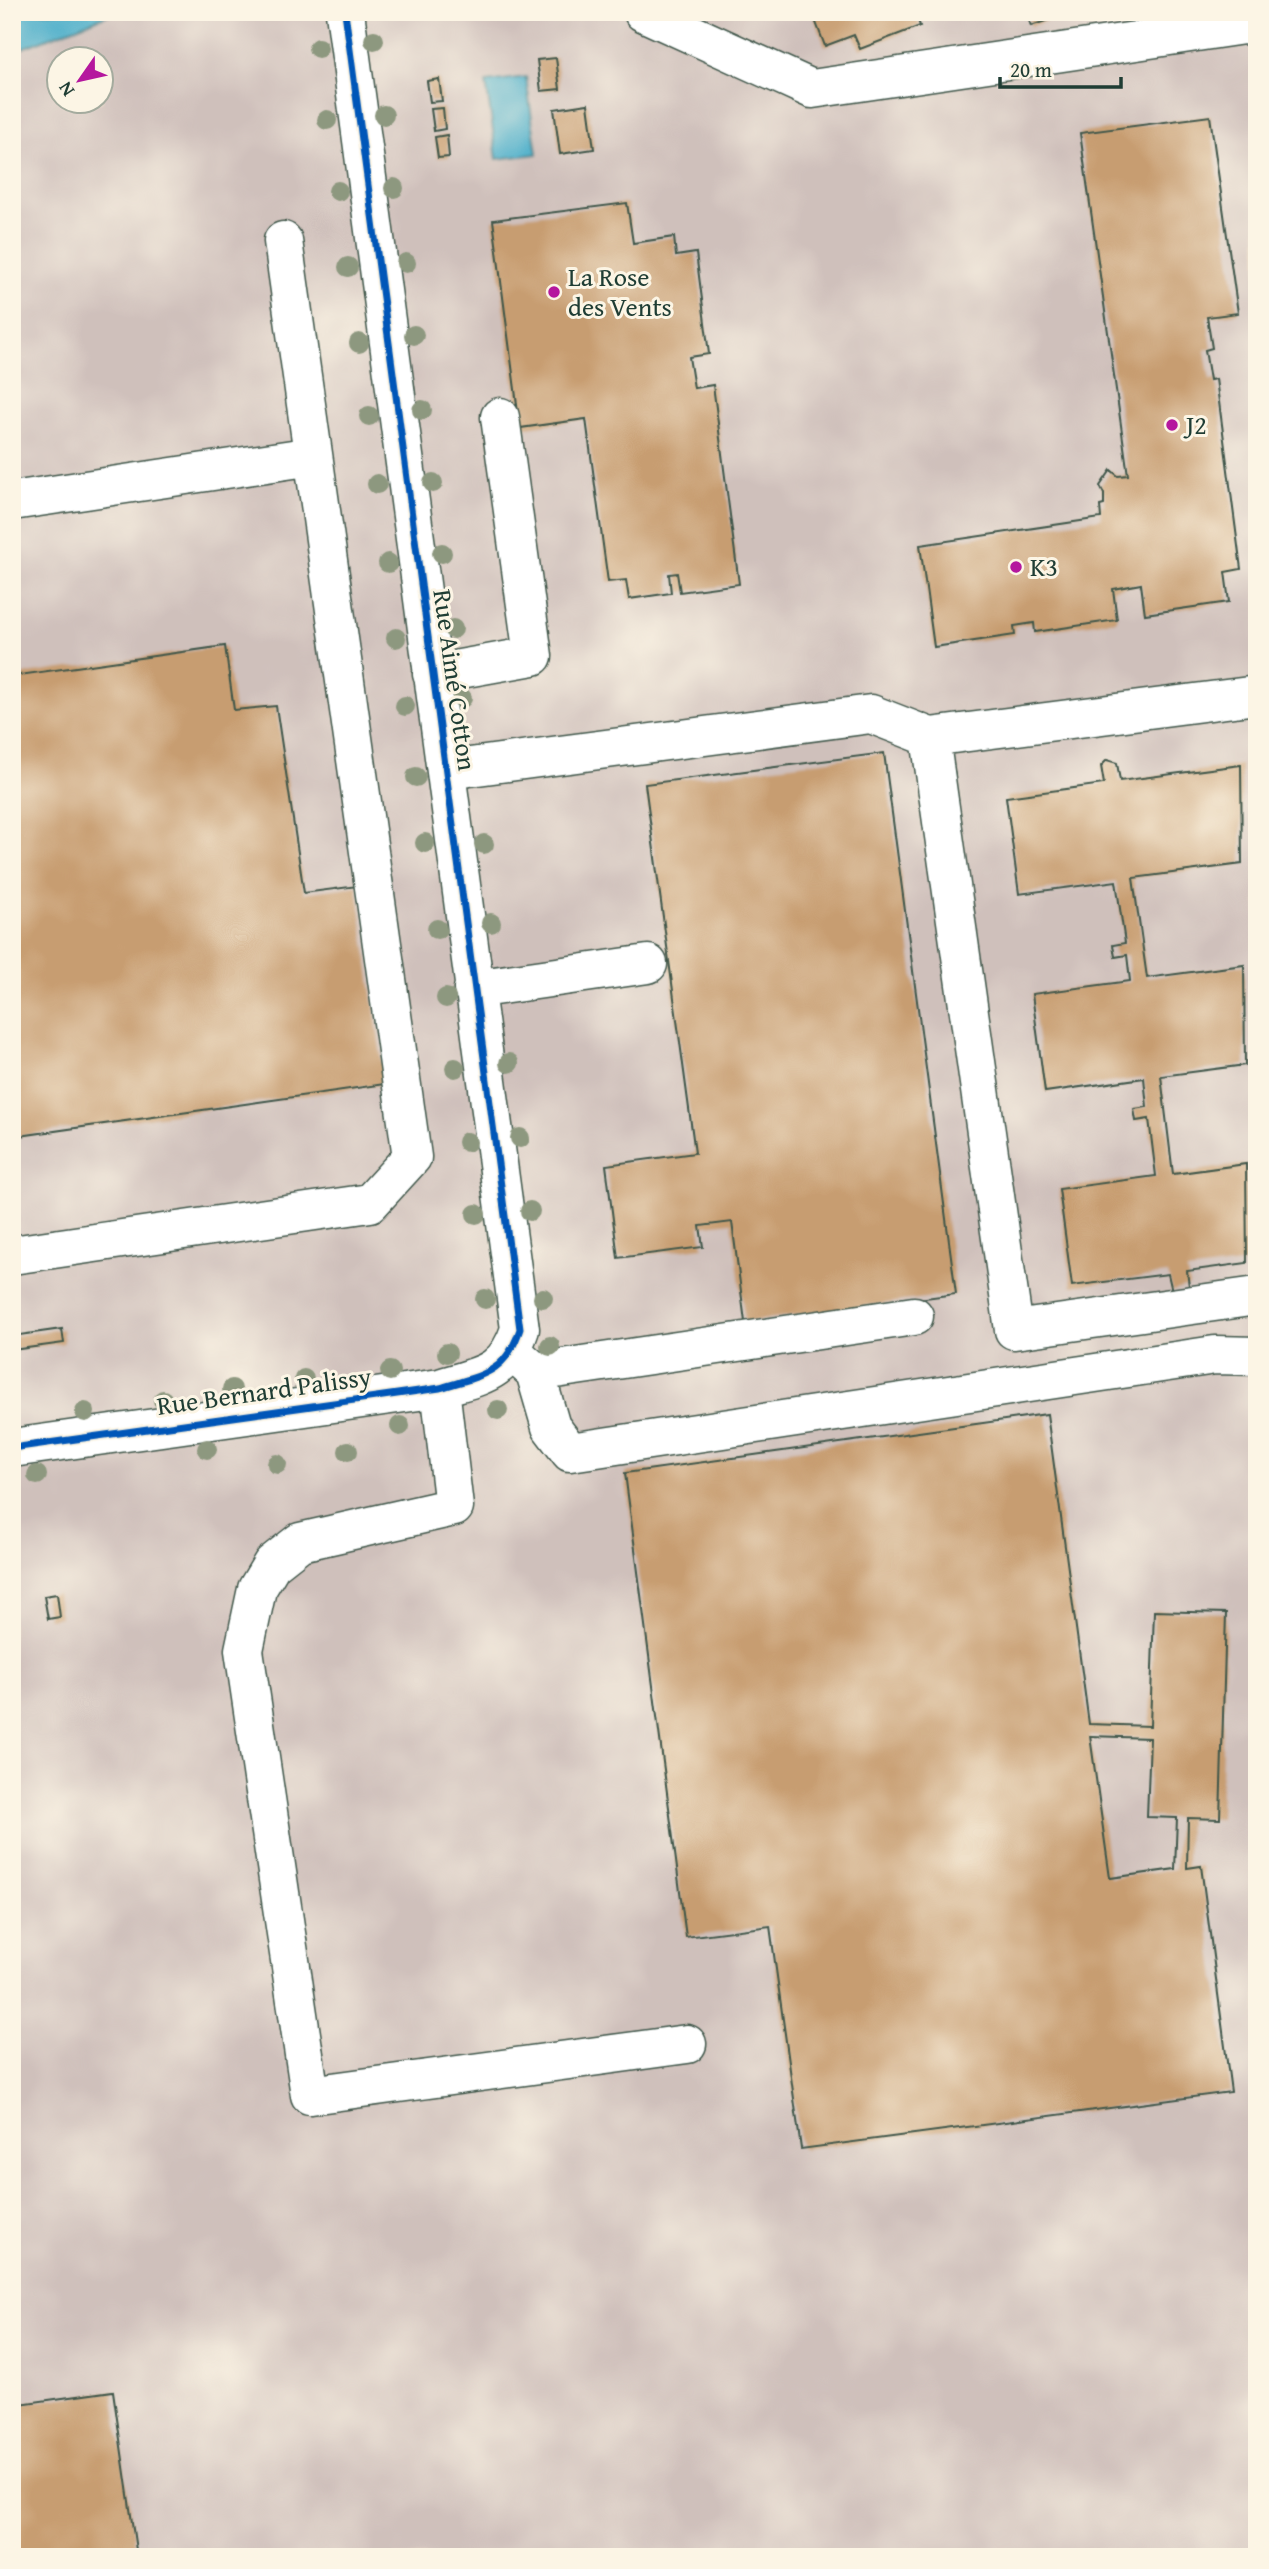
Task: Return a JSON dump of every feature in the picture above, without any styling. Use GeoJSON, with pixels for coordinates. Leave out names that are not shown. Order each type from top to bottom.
{"type":"FeatureCollection","features":[{"type":"Feature","properties":{"kind":"street","name":"Rue Aimé Cotton"},"geometry":{"type":"LineString","coordinates":[[345,12],[524,1362]]}},
{"type":"Feature","properties":{"kind":"street"},"geometry":{"type":"LineString","coordinates":[[643,12],[812,89],[1257,23]]}},
{"type":"Feature","properties":{"kind":"street"},"geometry":{"type":"LineString","coordinates":[[12,1255],[370,1203],[412,1157],[283,241]]}},
{"type":"Feature","properties":{"kind":"street"},"geometry":{"type":"LineString","coordinates":[[432,674],[533,656],[500,417]]}},
{"type":"Feature","properties":{"kind":"street"},"geometry":{"type":"LineString","coordinates":[[12,501],[313,456]]}},
{"type":"Feature","properties":{"kind":"street"},"geometry":{"type":"LineString","coordinates":[[447,770],[871,714],[930,737],[1257,695]]}},
{"type":"Feature","properties":{"kind":"street"},"geometry":{"type":"LineString","coordinates":[[930,737],[1014,1330],[1257,1296]]}},
{"type":"Feature","properties":{"kind":"street"},"geometry":{"type":"LineString","coordinates":[[473,989],[648,964]]}},
{"type":"Feature","properties":{"kind":"street"},"geometry":{"type":"LineString","coordinates":[[915,1316],[524,1362],[551,1427],[570,1451],[1215,1355],[1257,1356]]}},
{"type":"Feature","properties":{"kind":"street","name":"Rue Bernard Palissy"},"geometry":{"type":"LineString","coordinates":[[12,1448],[440,1388],[524,1362]]}},
{"type":"Feature","properties":{"kind":"street"},"geometry":{"type":"LineString","coordinates":[[440,1388],[454,1507],[300,1542],[272,1564],[257,1589],[249,1616],[244,1650],[310,2095],[687,2044]]}},
{"type":"Feature","properties":{"kind":"shaded area"},"geometry":{"type":"Polygon","coordinates":[[[12,12],[1257,12],[1257,2557],[12,2557],[12,12]]]}},
{"type":"Feature","properties":{"kind":"water"},"geometry":{"type":"Polygon","coordinates":[[[12,12],[115,12],[12,52],[12,12]]]}},
{"type":"Feature","properties":{"kind":"water"},"geometry":{"type":"Polygon","coordinates":[[[526,77],[537,154],[497,159],[486,82],[526,77]]]}},
{"type":"Feature","properties":{"kind":"building"},"geometry":{"type":"Polygon","coordinates":[[[812,12],[915,12],[920,26],[860,49],[854,35],[825,46],[812,12]]]}},
{"type":"Feature","properties":{"kind":"building"},"geometry":{"type":"Polygon","coordinates":[[[1026,12],[1069,12],[1069,13],[1031,26],[1026,12]]]}},
{"type":"Feature","properties":{"kind":"building"},"geometry":{"type":"Polygon","coordinates":[[[556,58],[560,89],[541,91],[537,60],[556,58]]]}},
{"type":"Feature","properties":{"kind":"building"},"geometry":{"type":"Polygon","coordinates":[[[439,79],[442,101],[430,102],[427,81],[439,79]]]}},
{"type":"Feature","properties":{"kind":"building"},"geometry":{"type":"Polygon","coordinates":[[[588,104],[594,149],[560,154],[554,109],[588,104]]]}},
{"type":"Feature","properties":{"kind":"building"},"geometry":{"type":"Polygon","coordinates":[[[443,108],[445,129],[434,131],[431,109],[443,108]]]}},
{"type":"Feature","properties":{"kind":"building"},"geometry":{"type":"Polygon","coordinates":[[[1210,116],[1238,313],[1207,317],[1212,348],[1205,350],[1210,380],[1216,379],[1241,569],[1225,572],[1229,602],[1145,614],[1141,584],[1113,589],[1117,620],[1035,632],[1034,623],[1014,626],[1015,635],[934,647],[920,545],[1101,518],[1100,506],[1104,505],[1104,494],[1100,486],[1111,470],[1118,476],[1128,475],[1080,133],[1210,116]]]}},
{"type":"Feature","properties":{"kind":"building"},"geometry":{"type":"Polygon","coordinates":[[[447,135],[449,157],[438,158],[435,137],[447,135]]]}},
{"type":"Feature","properties":{"kind":"building"},"geometry":{"type":"Polygon","coordinates":[[[627,203],[633,243],[674,237],[676,256],[696,253],[709,354],[689,357],[694,388],[713,385],[739,584],[680,592],[677,573],[669,574],[671,593],[629,599],[626,580],[608,582],[586,419],[520,428],[493,220],[627,203]]]}},
{"type":"Feature","properties":{"kind":"building"},"geometry":{"type":"Polygon","coordinates":[[[225,646],[234,710],[276,706],[304,893],[357,886],[385,1084],[12,1137],[12,676],[225,646]]]}},
{"type":"Feature","properties":{"kind":"building"},"geometry":{"type":"Polygon","coordinates":[[[884,753],[956,1294],[745,1322],[732,1222],[700,1226],[703,1247],[618,1258],[606,1165],[695,1153],[645,784],[884,753]]]}},
{"type":"Feature","properties":{"kind":"building"},"geometry":{"type":"Polygon","coordinates":[[[1107,760],[1117,763],[1120,781],[1241,765],[1242,864],[1133,878],[1147,978],[1244,965],[1245,1065],[1161,1076],[1173,1174],[1246,1164],[1247,1263],[1187,1271],[1189,1286],[1172,1291],[1168,1274],[1072,1286],[1059,1189],[1156,1176],[1149,1119],[1136,1121],[1134,1109],[1147,1107],[1144,1078],[1045,1092],[1032,994],[1130,981],[1127,955],[1115,957],[1113,945],[1125,943],[1116,881],[1019,894],[1006,797],[1104,784],[1101,766],[1107,760]]]}},
{"type":"Feature","properties":{"kind":"building"},"geometry":{"type":"Polygon","coordinates":[[[62,1329],[64,1343],[12,1350],[12,1336],[62,1329]]]}},
{"type":"Feature","properties":{"kind":"building"},"geometry":{"type":"Polygon","coordinates":[[[1047,1414],[1089,1724],[1150,1726],[1154,1611],[1226,1613],[1220,1819],[1188,1818],[1187,1868],[1201,1866],[1231,2092],[801,2149],[770,1926],[686,1937],[625,1473],[1047,1414]],[[1090,1736],[1110,1878],[1175,1869],[1177,1818],[1147,1817],[1150,1738],[1090,1736]]]}},
{"type":"Feature","properties":{"kind":"building"},"geometry":{"type":"Polygon","coordinates":[[[57,1594],[60,1617],[48,1619],[44,1596],[57,1594]]]}},
{"type":"Feature","properties":{"kind":"building"},"geometry":{"type":"Polygon","coordinates":[[[113,2391],[137,2557],[12,2557],[12,2405],[113,2391]]]}},
{"type":"Feature","properties":{"kind":"cycle path"},"geometry":{"type":"LineString","coordinates":[[12,1448],[440,1388],[490,1371],[507,1356],[520,1329],[345,12]]}},
{"type":"Feature","properties":{"kind":"place","name":"La Rose des Vents"},"geometry":{"type":"Point","coordinates":[554,292]}},
{"type":"Feature","properties":{"kind":"place","name":"J2"},"geometry":{"type":"Point","coordinates":[1172,425]}},
{"type":"Feature","properties":{"kind":"place","name":"K3"},"geometry":{"type":"Point","coordinates":[1016,567]}}]}
